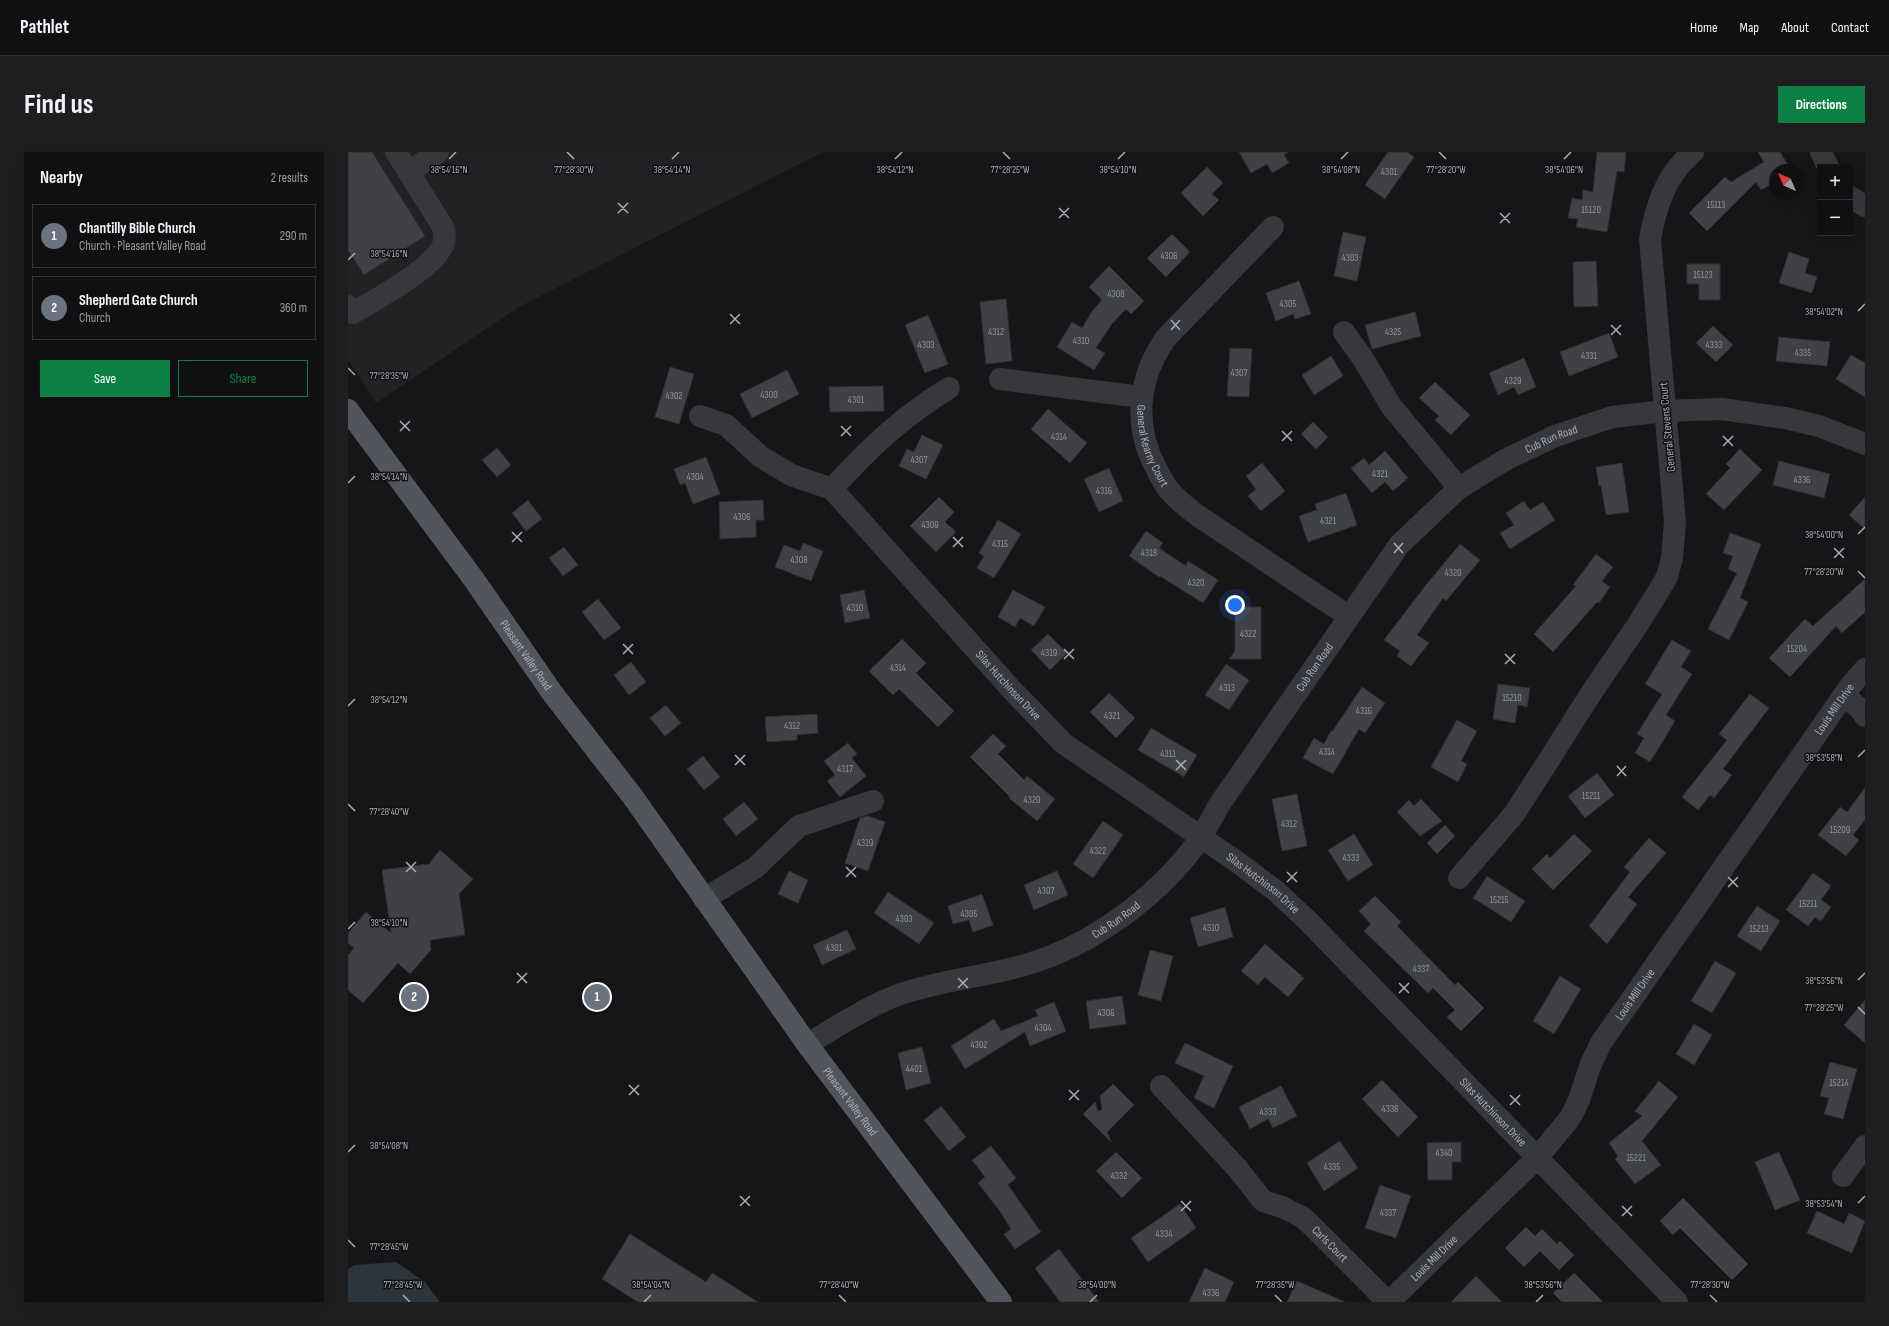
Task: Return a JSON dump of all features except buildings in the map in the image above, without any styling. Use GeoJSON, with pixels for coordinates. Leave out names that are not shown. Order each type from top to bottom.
{"type":"FeatureCollection","features":[{"type":"Feature","properties":{"kind":"main road","name":"Pleasant Valley Road"},"geometry":{"type":"LineString","coordinates":[[348,410],[475,581],[553,694],[633,797],[808,1044],[1001,1302]]}},
{"type":"Feature","properties":{"kind":"street"},"geometry":{"type":"LineString","coordinates":[[348,306],[353,313],[425,266],[436,256],[443,245],[445,235],[443,227],[396,152]]}},
{"type":"Feature","properties":{"kind":"street"},"geometry":{"type":"LineString","coordinates":[[408,172],[438,152]]}},
{"type":"Feature","properties":{"kind":"street"},"geometry":{"type":"LineString","coordinates":[[1821,152],[1827,164]]}},
{"type":"Feature","properties":{"kind":"street","name":"General Stevens Court"},"geometry":{"type":"LineString","coordinates":[[1459,878],[1515,813],[1592,692],[1639,624],[1662,586],[1672,558],[1675,522],[1650,239],[1654,215],[1660,196],[1670,178],[1691,153]]}},
{"type":"Feature","properties":{"kind":"street"},"geometry":{"type":"LineString","coordinates":[[1853,199],[1865,206]]}},
{"type":"Feature","properties":{"kind":"street","name":"General Kearny Court"},"geometry":{"type":"LineString","coordinates":[[1273,227],[1165,339],[1151,363],[1141,397],[1141,420],[1144,438],[1151,459],[1165,484],[1181,502],[1300,585],[1349,616]]}},
{"type":"Feature","properties":{"kind":"street"},"geometry":{"type":"LineString","coordinates":[[1344,332],[1362,357],[1391,406],[1459,488]]}},
{"type":"Feature","properties":{"kind":"street"},"geometry":{"type":"LineString","coordinates":[[1000,379],[1141,397]]}},
{"type":"Feature","properties":{"kind":"street"},"geometry":{"type":"LineString","coordinates":[[700,416],[726,425],[760,456],[791,475],[832,489],[865,452],[890,430],[912,412],[949,388]]}},
{"type":"Feature","properties":{"kind":"street","name":"Cub Run Road"},"geometry":{"type":"LineString","coordinates":[[808,1044],[881,1002],[900,995],[937,983],[995,973],[1030,964],[1066,950],[1106,927],[1135,907],[1194,848],[1219,805],[1349,616],[1400,545],[1459,488],[1505,460],[1555,436],[1612,417],[1665,411],[1722,409],[1756,413],[1819,426],[1865,444]]}},
{"type":"Feature","properties":{"kind":"street","name":"Silas Hutchinson Drive"},"geometry":{"type":"LineString","coordinates":[[832,489],[1007,684],[1063,742],[1100,770],[1201,837],[1276,891],[1307,920],[1677,1302]]}},
{"type":"Feature","properties":{"kind":"street","name":"Louis Mill Drive"},"geometry":{"type":"LineString","coordinates":[[1389,1302],[1537,1158],[1570,1118],[1579,1100],[1590,1066],[1601,1043],[1844,695],[1865,669]]}},
{"type":"Feature","properties":{"kind":"street"},"geometry":{"type":"LineString","coordinates":[[1844,695],[1860,709],[1865,716]]}},
{"type":"Feature","properties":{"kind":"street"},"geometry":{"type":"LineString","coordinates":[[704,899],[755,868],[799,826],[874,801]]}},
{"type":"Feature","properties":{"kind":"street","name":"Carls Court"},"geometry":{"type":"LineString","coordinates":[[1161,1086],[1238,1168],[1263,1201],[1282,1207],[1302,1217],[1389,1302]]}},
{"type":"Feature","properties":{"kind":"street"},"geometry":{"type":"LineString","coordinates":[[1844,1176],[1865,1146]]}},
{"type":"Feature","properties":{"kind":"shaded area"},"geometry":{"type":"Polygon","coordinates":[[[348,152],[823,152],[519,307],[376,403],[348,360],[348,152]]]}},
{"type":"Feature","properties":{"kind":"shaded area"},"geometry":{"type":"Polygon","coordinates":[[[396,1262],[425,1282],[440,1302],[348,1302],[348,1269],[355,1265],[396,1262]]]}},
{"type":"Feature","properties":{"kind":"place","name":"Shepherd Gate Church"},"geometry":{"type":"Point","coordinates":[414,997]}},
{"type":"Feature","properties":{"kind":"place","name":"Chantilly Bible Church"},"geometry":{"type":"Point","coordinates":[597,997]}}]}
